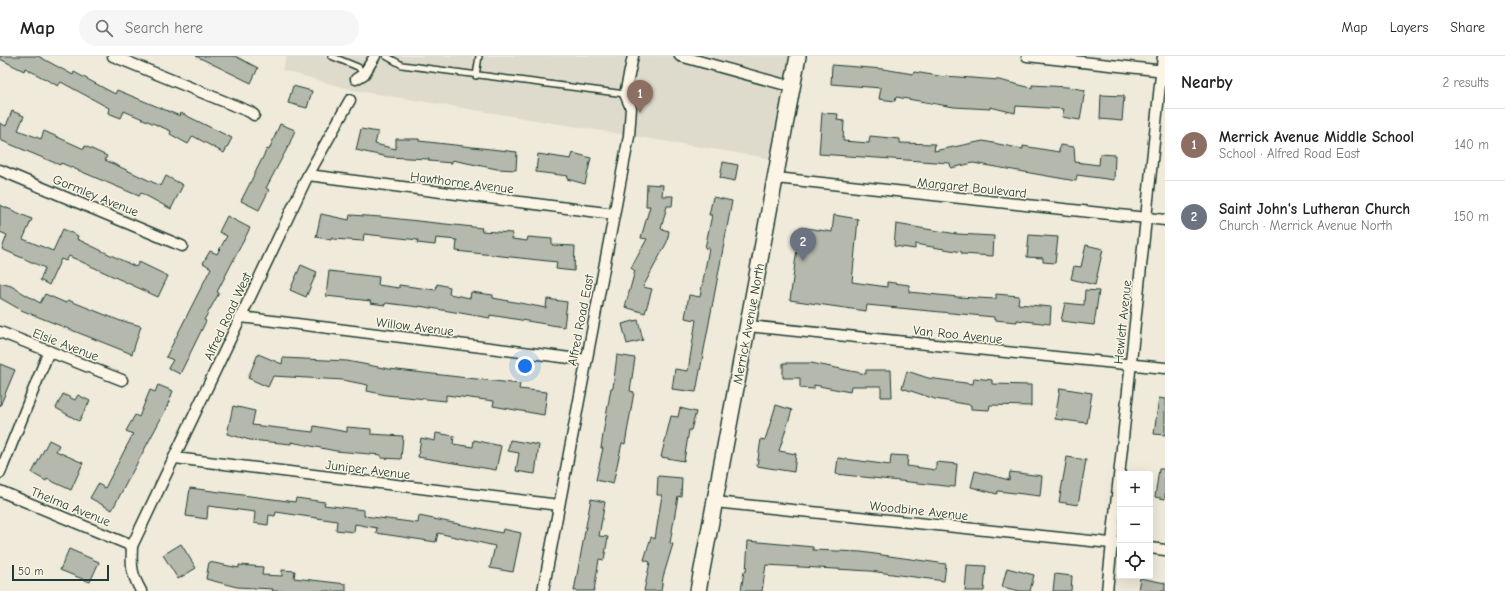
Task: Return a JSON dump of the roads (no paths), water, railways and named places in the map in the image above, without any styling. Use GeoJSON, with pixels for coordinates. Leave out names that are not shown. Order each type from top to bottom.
{"type":"FeatureCollection","features":[{"type":"Feature","properties":{"kind":"main road","name":"Merrick Avenue North"},"geometry":{"type":"LineString","coordinates":[[698,591],[798,56]]}},
{"type":"Feature","properties":{"kind":"street"},"geometry":{"type":"LineString","coordinates":[[114,56],[250,112],[254,115]]}},
{"type":"Feature","properties":{"kind":"street"},"geometry":{"type":"LineString","coordinates":[[360,77],[375,56]]}},
{"type":"Feature","properties":{"kind":"street","name":"Alfred Road East"},"geometry":{"type":"LineString","coordinates":[[543,591],[629,136],[631,108],[625,94],[633,56]]}},
{"type":"Feature","properties":{"kind":"street"},"geometry":{"type":"LineString","coordinates":[[680,56],[793,87]]}},
{"type":"Feature","properties":{"kind":"street"},"geometry":{"type":"LineString","coordinates":[[1027,56],[1163,70]]}},
{"type":"Feature","properties":{"kind":"street","name":"Hewlett Avenue"},"geometry":{"type":"LineString","coordinates":[[1107,591],[1116,543],[1130,364],[1163,70],[1163,56]]}},
{"type":"Feature","properties":{"kind":"street","name":"Alfred Road West"},"geometry":{"type":"LineString","coordinates":[[132,546],[308,175],[350,100]]}},
{"type":"Feature","properties":{"kind":"street","name":"Gormley Avenue"},"geometry":{"type":"LineString","coordinates":[[0,170],[154,233],[182,246]]}},
{"type":"Feature","properties":{"kind":"street","name":"Hawthorne Avenue"},"geometry":{"type":"LineString","coordinates":[[308,175],[614,214]]}},
{"type":"Feature","properties":{"kind":"street","name":"Margaret Boulevard"},"geometry":{"type":"LineString","coordinates":[[776,178],[936,197],[1165,220]]}},
{"type":"Feature","properties":{"kind":"street","name":"Willow Avenue"},"geometry":{"type":"LineString","coordinates":[[241,317],[586,360]]}},
{"type":"Feature","properties":{"kind":"street","name":"Van Roo Avenue"},"geometry":{"type":"LineString","coordinates":[[748,326],[1165,368]]}},
{"type":"Feature","properties":{"kind":"street","name":"Elsie Avenue"},"geometry":{"type":"LineString","coordinates":[[0,332],[122,380]]}},
{"type":"Feature","properties":{"kind":"street"},"geometry":{"type":"LineString","coordinates":[[0,473],[49,351]]}},
{"type":"Feature","properties":{"kind":"street","name":"Juniper Avenue"},"geometry":{"type":"LineString","coordinates":[[175,458],[559,505]]}},
{"type":"Feature","properties":{"kind":"street","name":"Thelma Avenue"},"geometry":{"type":"LineString","coordinates":[[0,491],[132,546]]}},
{"type":"Feature","properties":{"kind":"street","name":"Woodbine Avenue"},"geometry":{"type":"LineString","coordinates":[[715,502],[1116,543]]}},
{"type":"Feature","properties":{"kind":"street"},"geometry":{"type":"LineString","coordinates":[[132,546],[131,570],[133,577],[141,591]]}},
{"type":"Feature","properties":{"kind":"street"},"geometry":{"type":"LineString","coordinates":[[1153,548],[1165,550]]}},
{"type":"Feature","properties":{"kind":"lane"},"geometry":{"type":"LineString","coordinates":[[331,56],[358,67],[360,77]]}},
{"type":"Feature","properties":{"kind":"lane"},"geometry":{"type":"LineString","coordinates":[[386,56],[402,65],[476,76],[625,94]]}},
{"type":"Feature","properties":{"kind":"lane"},"geometry":{"type":"LineString","coordinates":[[476,76],[479,56]]}},
{"type":"Feature","properties":{"kind":"place","name":"Merrick Avenue Middle School"},"geometry":{"type":"Point","coordinates":[640,113]}},
{"type":"Feature","properties":{"kind":"place","name":"Saint John's Lutheran Church"},"geometry":{"type":"Point","coordinates":[803,261]}}]}
